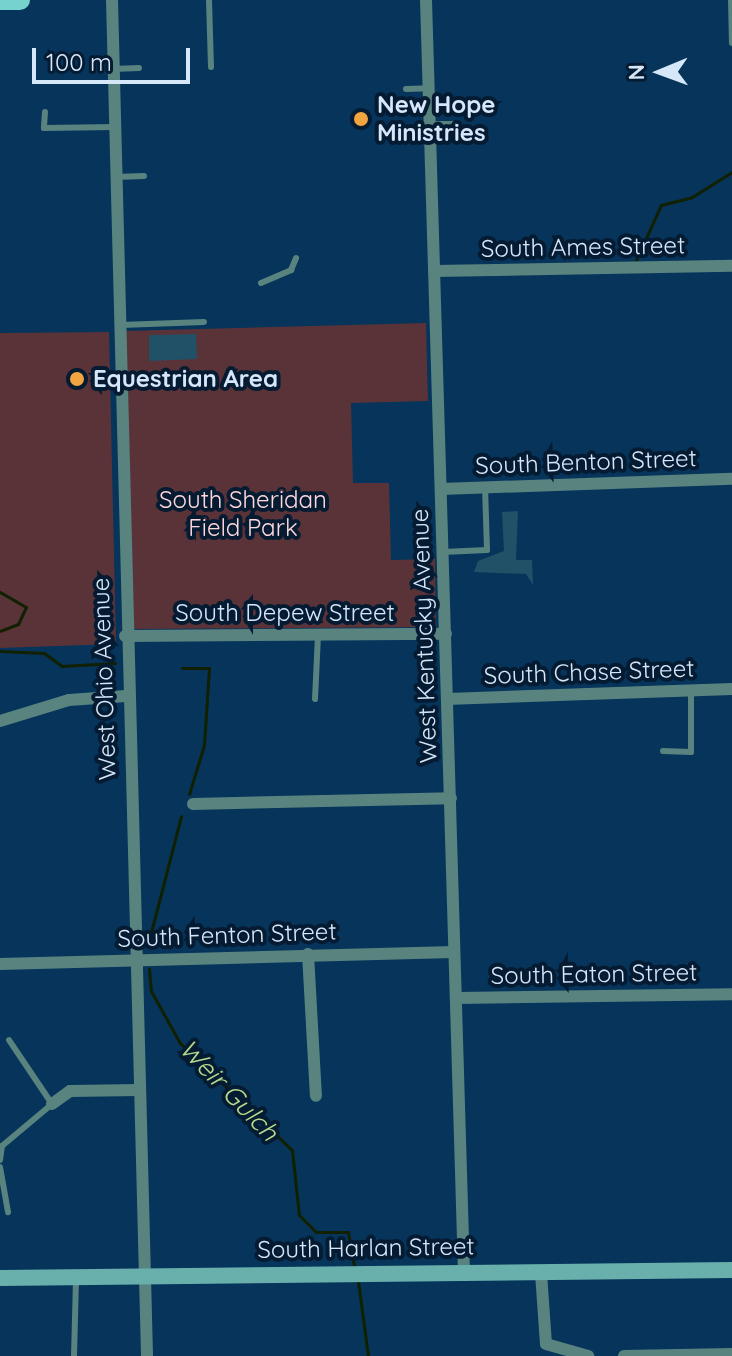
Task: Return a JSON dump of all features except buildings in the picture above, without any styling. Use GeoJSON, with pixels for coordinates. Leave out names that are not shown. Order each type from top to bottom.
{"type":"FeatureCollection","features":[{"type":"Feature","properties":{"kind":"main road"},"geometry":{"type":"LineString","coordinates":[[0,0],[20,0]]}},
{"type":"Feature","properties":{"kind":"street","name":"West Ohio Avenue"},"geometry":{"type":"LineString","coordinates":[[112,0],[126,696],[147,1356]]}},
{"type":"Feature","properties":{"kind":"street","name":"West Kentucky Avenue"},"geometry":{"type":"LineString","coordinates":[[426,0],[464,1270]]}},
{"type":"Feature","properties":{"kind":"street","name":"South Ames Street"},"geometry":{"type":"LineString","coordinates":[[434,271],[732,266]]}},
{"type":"Feature","properties":{"kind":"street","name":"South Benton Street"},"geometry":{"type":"LineString","coordinates":[[441,489],[732,479]]}},
{"type":"Feature","properties":{"kind":"street","name":"South Depew Street"},"geometry":{"type":"LineString","coordinates":[[125,636],[446,634]]}},
{"type":"Feature","properties":{"kind":"street","name":"South Chase Street"},"geometry":{"type":"LineString","coordinates":[[447,699],[732,689]]}},
{"type":"Feature","properties":{"kind":"street"},"geometry":{"type":"LineString","coordinates":[[0,721],[69,700],[126,696]]}},
{"type":"Feature","properties":{"kind":"street"},"geometry":{"type":"LineString","coordinates":[[193,804],[451,798]]}},
{"type":"Feature","properties":{"kind":"street","name":"South Fenton Street"},"geometry":{"type":"LineString","coordinates":[[0,964],[454,952]]}},
{"type":"Feature","properties":{"kind":"street"},"geometry":{"type":"LineString","coordinates":[[308,954],[316,1096]]}},
{"type":"Feature","properties":{"kind":"street","name":"South Eaton Street"},"geometry":{"type":"LineString","coordinates":[[457,998],[732,994]]}},
{"type":"Feature","properties":{"kind":"street"},"geometry":{"type":"LineString","coordinates":[[52,1104],[70,1091],[138,1090]]}},
{"type":"Feature","properties":{"kind":"street","name":"South Harlan Street"},"geometry":{"type":"LineString","coordinates":[[0,1278],[464,1270],[541,1273],[732,1270]]}},
{"type":"Feature","properties":{"kind":"street"},"geometry":{"type":"LineString","coordinates":[[541,1273],[546,1344],[588,1356]]}},
{"type":"Feature","properties":{"kind":"street"},"geometry":{"type":"LineString","coordinates":[[624,1356],[732,1354]]}},
{"type":"Feature","properties":{"kind":"lane"},"geometry":{"type":"LineString","coordinates":[[209,0],[211,67]]}},
{"type":"Feature","properties":{"kind":"lane"},"geometry":{"type":"LineString","coordinates":[[731,0],[732,43]]}},
{"type":"Feature","properties":{"kind":"lane"},"geometry":{"type":"LineString","coordinates":[[113,69],[139,68]]}},
{"type":"Feature","properties":{"kind":"lane"},"geometry":{"type":"LineString","coordinates":[[406,89],[429,88]]}},
{"type":"Feature","properties":{"kind":"lane"},"geometry":{"type":"LineString","coordinates":[[45,112],[44,128],[114,127]]}},
{"type":"Feature","properties":{"kind":"lane"},"geometry":{"type":"LineString","coordinates":[[430,124],[453,124]]}},
{"type":"Feature","properties":{"kind":"lane"},"geometry":{"type":"LineString","coordinates":[[115,177],[144,176]]}},
{"type":"Feature","properties":{"kind":"lane"},"geometry":{"type":"LineString","coordinates":[[261,283],[291,270],[296,258]]}},
{"type":"Feature","properties":{"kind":"lane"},"geometry":{"type":"LineString","coordinates":[[118,325],[204,322]]}},
{"type":"Feature","properties":{"kind":"lane"},"geometry":{"type":"LineString","coordinates":[[443,552],[487,550],[485,488]]}},
{"type":"Feature","properties":{"kind":"lane"},"geometry":{"type":"LineString","coordinates":[[315,699],[318,635]]}},
{"type":"Feature","properties":{"kind":"lane"},"geometry":{"type":"LineString","coordinates":[[663,751],[691,752],[691,691]]}},
{"type":"Feature","properties":{"kind":"lane"},"geometry":{"type":"LineString","coordinates":[[0,1160],[2,1146],[52,1104],[9,1040]]}},
{"type":"Feature","properties":{"kind":"lane"},"geometry":{"type":"LineString","coordinates":[[0,1167],[8,1212]]}},
{"type":"Feature","properties":{"kind":"lane"},"geometry":{"type":"LineString","coordinates":[[74,1356],[75,1276]]}},
{"type":"Feature","properties":{"kind":"green space","name":"South Sheridan Field Park"},"geometry":{"type":"Polygon","coordinates":[[[426,323],[428,401],[351,403],[353,483],[389,483],[391,560],[435,559],[436,627],[131,629],[124,331],[426,323]]]}},
{"type":"Feature","properties":{"kind":"green space","name":"South Sheridan Field Park"},"geometry":{"type":"Polygon","coordinates":[[[109,332],[116,644],[0,648],[0,333],[109,332]]]}},
{"type":"Feature","properties":{"kind":"waterway"},"geometry":{"type":"LineString","coordinates":[[636,260],[661,205],[692,197],[732,172]]}},
{"type":"Feature","properties":{"kind":"waterway","name":"Weir Gulch"},"geometry":{"type":"LineString","coordinates":[[0,592],[26,607],[18,624],[0,631]]}},
{"type":"Feature","properties":{"kind":"waterway","name":"Weir Gulch"},"geometry":{"type":"LineString","coordinates":[[0,651],[44,653],[62,666],[115,663]]}},
{"type":"Feature","properties":{"kind":"waterway","name":"Weir Gulch"},"geometry":{"type":"LineString","coordinates":[[182,668],[209,668],[204,745],[189,794]]}},
{"type":"Feature","properties":{"kind":"waterway","name":"Weir Gulch"},"geometry":{"type":"LineString","coordinates":[[148,944],[181,816]]}},
{"type":"Feature","properties":{"kind":"waterway","name":"Weir Gulch"},"geometry":{"type":"LineString","coordinates":[[149,969],[151,991],[180,1043],[292,1150],[299,1215],[316,1232],[348,1232],[354,1266]]}},
{"type":"Feature","properties":{"kind":"waterway","name":"Weir Gulch"},"geometry":{"type":"LineString","coordinates":[[358,1281],[368,1356]]}},
{"type":"Feature","properties":{"kind":"place","name":"New Hope Ministries"},"geometry":{"type":"Point","coordinates":[361,119]}},
{"type":"Feature","properties":{"kind":"place","name":"Equestrian Area"},"geometry":{"type":"Point","coordinates":[77,379]}}]}
